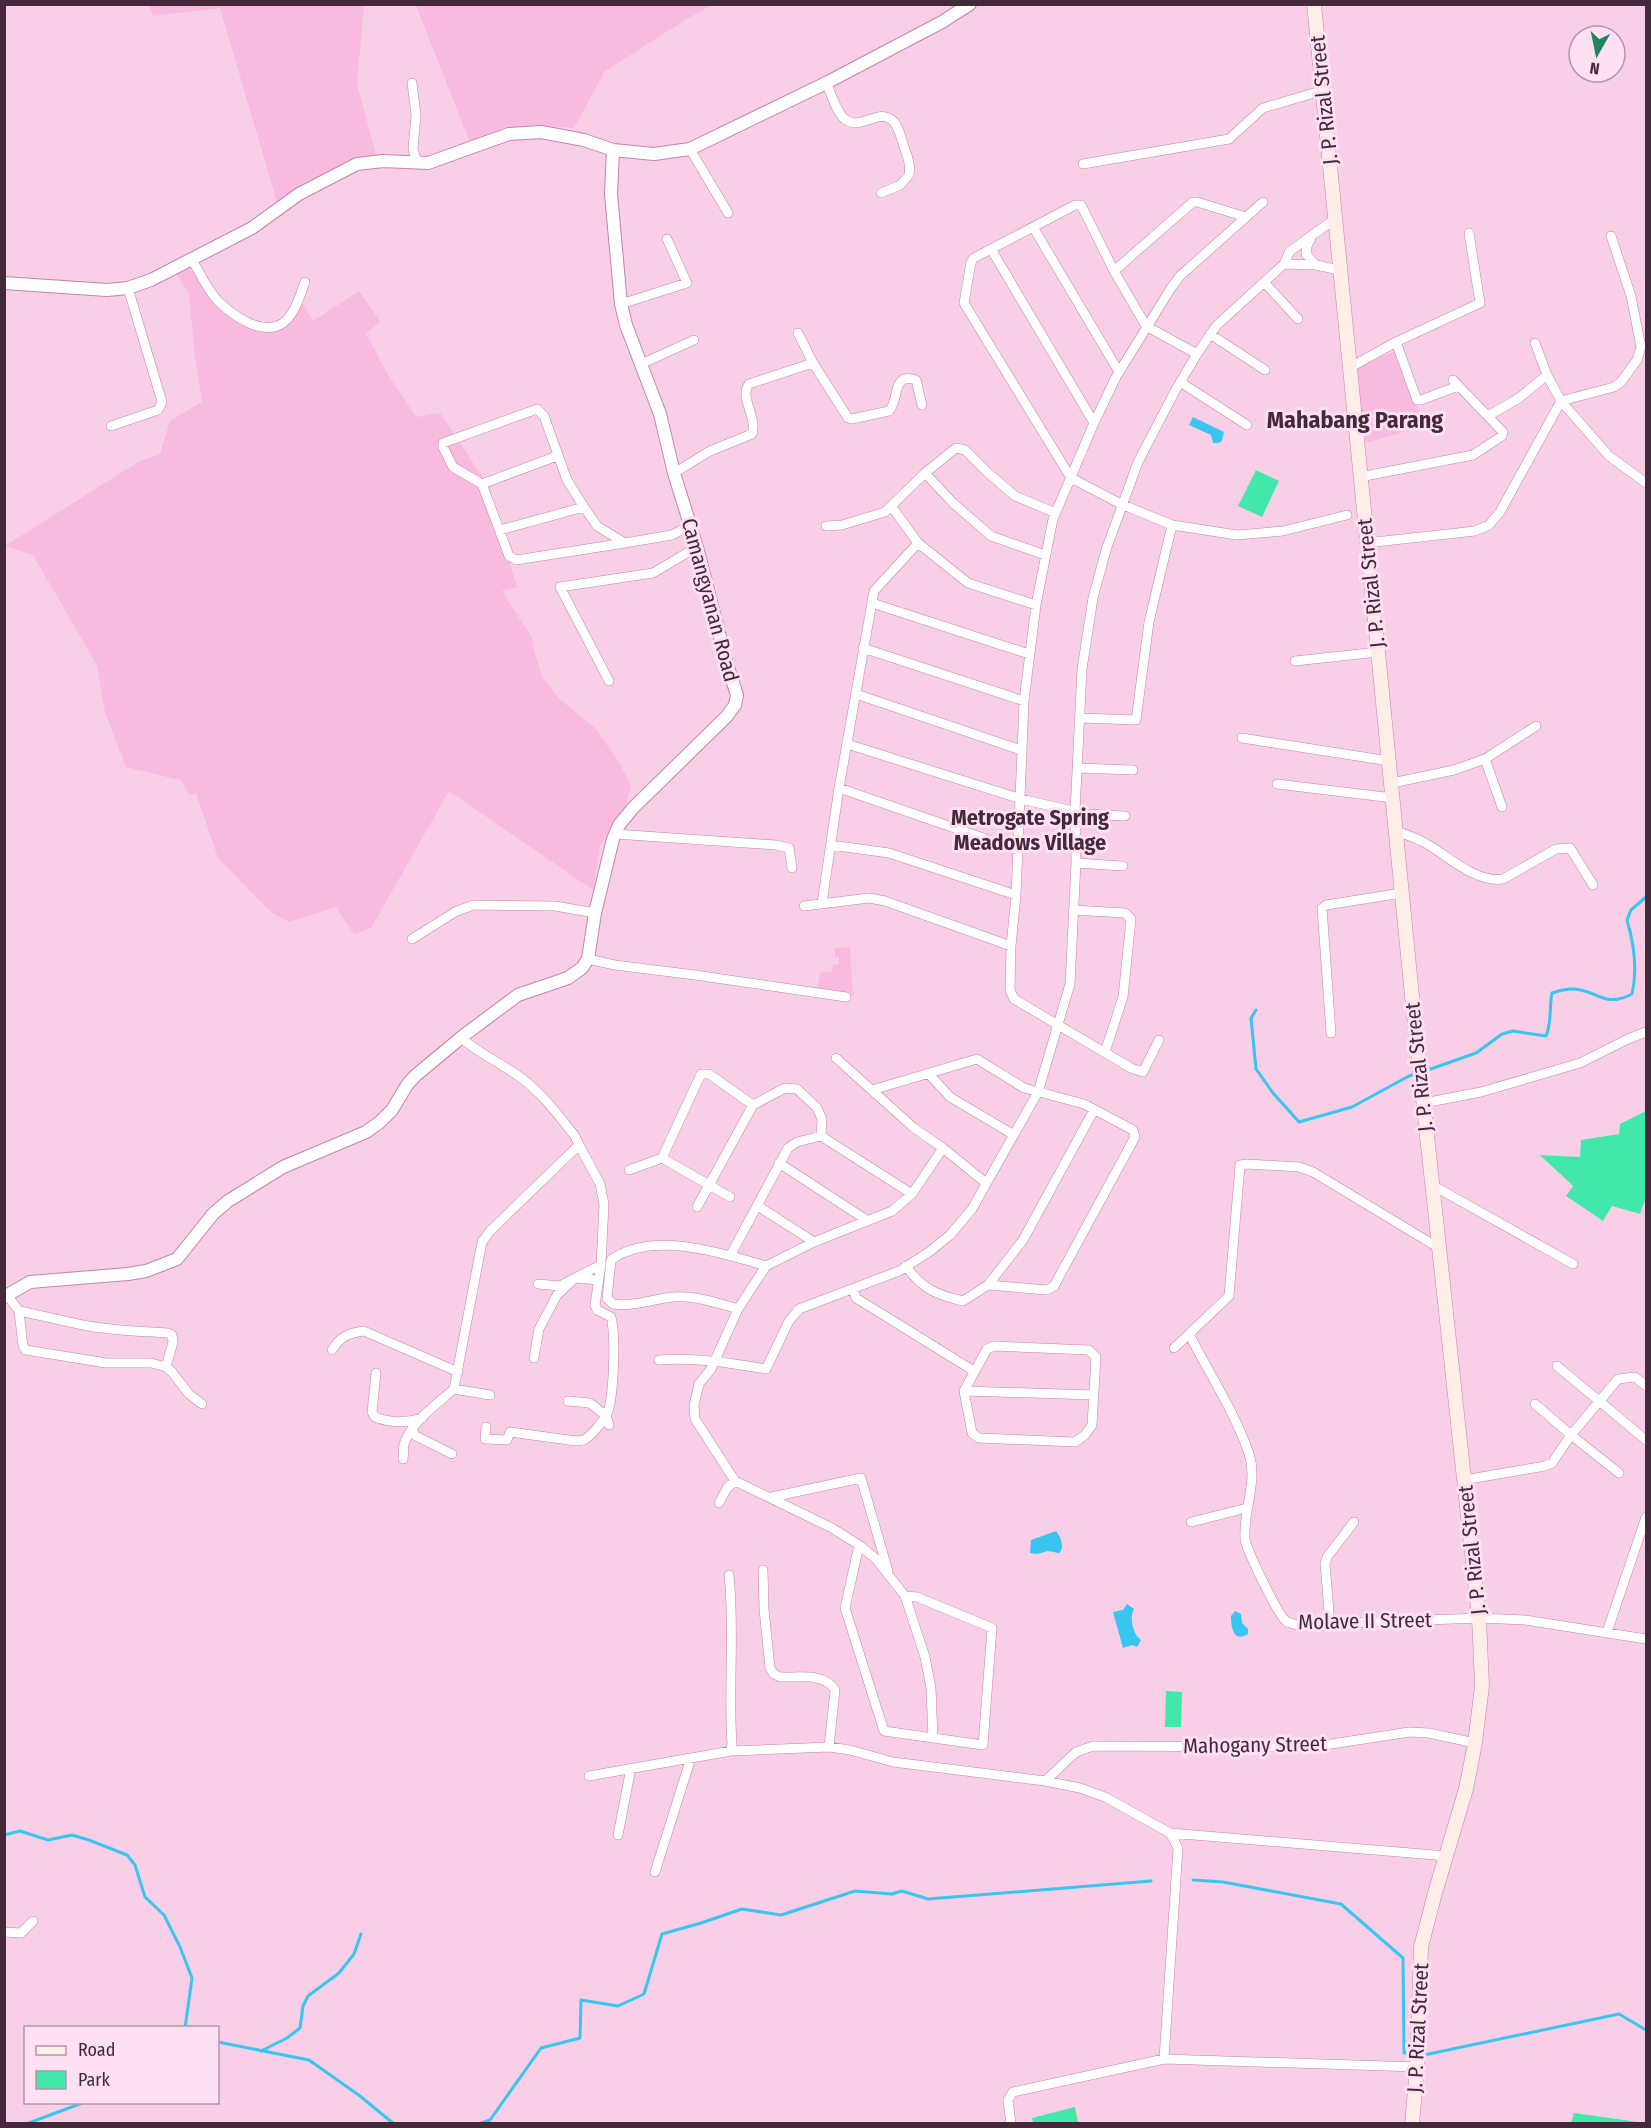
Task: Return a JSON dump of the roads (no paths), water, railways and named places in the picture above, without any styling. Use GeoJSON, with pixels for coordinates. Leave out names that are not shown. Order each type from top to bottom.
{"type":"FeatureCollection","features":[{"type":"Feature","properties":{"kind":"main road","name":"J. P. Rizal Street"},"geometry":{"type":"LineString","coordinates":[[1314,4],[1418,1057],[1479,1618],[1482,1686],[1475,1743],[1466,1790],[1421,1947],[1417,2067],[1412,2124]]}},
{"type":"Feature","properties":{"kind":"street"},"geometry":{"type":"LineString","coordinates":[[4,283],[107,290],[128,288],[151,280],[252,228],[299,194],[357,165],[383,161],[429,163],[509,134],[541,132],[584,140],[613,150],[654,154],[690,149],[826,83],[942,22],[970,4]]}},
{"type":"Feature","properties":{"kind":"street"},"geometry":{"type":"LineString","coordinates":[[412,83],[416,115],[413,149],[417,163]]}},
{"type":"Feature","properties":{"kind":"street"},"geometry":{"type":"LineString","coordinates":[[826,83],[841,114],[849,122],[855,123],[881,116],[894,122],[898,129],[909,162],[909,175],[900,185],[881,193]]}},
{"type":"Feature","properties":{"kind":"street"},"geometry":{"type":"LineString","coordinates":[[1083,164],[1229,139],[1263,108],[1324,90]]}},
{"type":"Feature","properties":{"kind":"street"},"geometry":{"type":"LineString","coordinates":[[690,149],[728,213]]}},
{"type":"Feature","properties":{"kind":"street","name":"Camangyanan Road"},"geometry":{"type":"LineString","coordinates":[[588,959],[595,913],[619,825],[633,808],[727,716],[735,705],[737,695],[691,525],[674,472],[660,414],[626,325],[621,304],[611,194],[613,150]]}},
{"type":"Feature","properties":{"kind":"street"},"geometry":{"type":"LineString","coordinates":[[1114,271],[1193,202],[1246,217]]}},
{"type":"Feature","properties":{"kind":"street"},"geometry":{"type":"LineString","coordinates":[[1159,1040],[1143,1072],[1131,1068],[1014,999],[1010,990],[1021,799],[1021,750],[1029,654],[1045,555],[1056,513],[1094,423],[1119,372],[1146,326],[1180,276],[1263,202]]}},
{"type":"Feature","properties":{"kind":"street"},"geometry":{"type":"LineString","coordinates":[[1197,354],[1146,326],[1114,271],[1081,205],[1075,205],[972,260],[963,301],[1071,478],[1121,504],[1172,525],[1237,535],[1283,531],[1347,515]]}},
{"type":"Feature","properties":{"kind":"street"},"geometry":{"type":"LineString","coordinates":[[659,1360],[685,1358],[715,1360],[766,1369],[789,1320],[799,1309],[899,1271],[930,1252],[950,1235],[972,1209],[1038,1092],[1070,984],[1082,669],[1093,598],[1121,504],[1146,447],[1180,382],[1210,334],[1230,312],[1284,264],[1290,251],[1335,219]]}},
{"type":"Feature","properties":{"kind":"street"},"geometry":{"type":"LineString","coordinates":[[1033,227],[1119,372]]}},
{"type":"Feature","properties":{"kind":"street"},"geometry":{"type":"LineString","coordinates":[[1349,368],[1396,342],[1480,303],[1469,233]]}},
{"type":"Feature","properties":{"kind":"street"},"geometry":{"type":"LineString","coordinates":[[1312,236],[1306,246],[1306,254],[1316,265]]}},
{"type":"Feature","properties":{"kind":"street"},"geometry":{"type":"LineString","coordinates":[[1366,543],[1475,531],[1489,525],[1500,512],[1561,401],[1614,387],[1621,382],[1637,360],[1641,347],[1631,296],[1611,236]]}},
{"type":"Feature","properties":{"kind":"street"},"geometry":{"type":"LineString","coordinates":[[621,304],[687,283],[667,239]]}},
{"type":"Feature","properties":{"kind":"street"},"geometry":{"type":"LineString","coordinates":[[991,249],[1094,423]]}},
{"type":"Feature","properties":{"kind":"street"},"geometry":{"type":"LineString","coordinates":[[192,260],[215,298],[261,328],[271,328],[283,323],[292,314],[305,282]]}},
{"type":"Feature","properties":{"kind":"street"},"geometry":{"type":"LineString","coordinates":[[1284,264],[1316,265],[1339,270]]}},
{"type":"Feature","properties":{"kind":"street"},"geometry":{"type":"LineString","coordinates":[[1264,282],[1298,319]]}},
{"type":"Feature","properties":{"kind":"street"},"geometry":{"type":"LineString","coordinates":[[111,426],[158,410],[162,402],[128,288]]}},
{"type":"Feature","properties":{"kind":"street"},"geometry":{"type":"LineString","coordinates":[[798,333],[813,363],[848,418],[889,411],[893,407],[897,386],[909,378],[916,380],[922,405]]}},
{"type":"Feature","properties":{"kind":"street"},"geometry":{"type":"LineString","coordinates":[[1210,334],[1265,370]]}},
{"type":"Feature","properties":{"kind":"street"},"geometry":{"type":"LineString","coordinates":[[641,364],[694,340]]}},
{"type":"Feature","properties":{"kind":"street"},"geometry":{"type":"LineString","coordinates":[[1360,477],[1473,455],[1503,434],[1455,383],[1417,400],[1396,342]]}},
{"type":"Feature","properties":{"kind":"street"},"geometry":{"type":"LineString","coordinates":[[1535,342],[1546,375],[1561,401],[1609,456],[1647,483]]}},
{"type":"Feature","properties":{"kind":"street"},"geometry":{"type":"LineString","coordinates":[[674,472],[710,451],[752,434],[754,428],[746,391],[749,384],[813,363]]}},
{"type":"Feature","properties":{"kind":"street"},"geometry":{"type":"LineString","coordinates":[[1488,416],[1519,398],[1546,375]]}},
{"type":"Feature","properties":{"kind":"street"},"geometry":{"type":"LineString","coordinates":[[1180,382],[1247,425]]}},
{"type":"Feature","properties":{"kind":"street"},"geometry":{"type":"LineString","coordinates":[[625,543],[597,526],[584,507],[567,480],[544,416],[537,409],[443,443],[453,467],[482,484],[509,556],[516,560],[625,543],[672,535],[691,525]]}},
{"type":"Feature","properties":{"kind":"street"},"geometry":{"type":"LineString","coordinates":[[826,526],[842,525],[885,512],[925,473],[956,448],[965,450],[1016,496],[1056,513]]}},
{"type":"Feature","properties":{"kind":"street"},"geometry":{"type":"LineString","coordinates":[[482,484],[557,456]]}},
{"type":"Feature","properties":{"kind":"street"},"geometry":{"type":"LineString","coordinates":[[925,473],[953,503],[991,536],[1045,555]]}},
{"type":"Feature","properties":{"kind":"street"},"geometry":{"type":"LineString","coordinates":[[500,530],[584,507]]}},
{"type":"Feature","properties":{"kind":"street"},"geometry":{"type":"LineString","coordinates":[[892,507],[918,543],[968,582],[1036,605]]}},
{"type":"Feature","properties":{"kind":"street"},"geometry":{"type":"LineString","coordinates":[[1081,718],[1136,720],[1149,622],[1172,525]]}},
{"type":"Feature","properties":{"kind":"street"},"geometry":{"type":"LineString","coordinates":[[822,903],[839,788],[874,591],[918,543]]}},
{"type":"Feature","properties":{"kind":"street"},"geometry":{"type":"LineString","coordinates":[[609,681],[560,587],[653,573],[697,547]]}},
{"type":"Feature","properties":{"kind":"street"},"geometry":{"type":"LineString","coordinates":[[872,603],[1029,654]]}},
{"type":"Feature","properties":{"kind":"street"},"geometry":{"type":"LineString","coordinates":[[863,648],[1024,701]]}},
{"type":"Feature","properties":{"kind":"street"},"geometry":{"type":"LineString","coordinates":[[1295,661],[1378,652]]}},
{"type":"Feature","properties":{"kind":"street"},"geometry":{"type":"LineString","coordinates":[[856,694],[1021,750]]}},
{"type":"Feature","properties":{"kind":"street"},"geometry":{"type":"LineString","coordinates":[[1392,783],[1454,770],[1485,759],[1536,726]]}},
{"type":"Feature","properties":{"kind":"street"},"geometry":{"type":"LineString","coordinates":[[1242,738],[1389,761]]}},
{"type":"Feature","properties":{"kind":"street"},"geometry":{"type":"LineString","coordinates":[[847,744],[1021,799],[1086,814],[1125,816]]}},
{"type":"Feature","properties":{"kind":"street"},"geometry":{"type":"LineString","coordinates":[[1485,759],[1502,807]]}},
{"type":"Feature","properties":{"kind":"street"},"geometry":{"type":"LineString","coordinates":[[1078,768],[1133,770]]}},
{"type":"Feature","properties":{"kind":"street"},"geometry":{"type":"LineString","coordinates":[[1277,784],[1393,798]]}},
{"type":"Feature","properties":{"kind":"street"},"geometry":{"type":"LineString","coordinates":[[839,788],[1018,850]]}},
{"type":"Feature","properties":{"kind":"street"},"geometry":{"type":"LineString","coordinates":[[1396,831],[1427,844],[1485,878],[1495,880],[1503,879],[1556,849],[1570,848],[1593,885]]}},
{"type":"Feature","properties":{"kind":"street"},"geometry":{"type":"LineString","coordinates":[[615,834],[776,845],[789,848],[792,868]]}},
{"type":"Feature","properties":{"kind":"street"},"geometry":{"type":"LineString","coordinates":[[831,844],[889,853],[1016,895]]}},
{"type":"Feature","properties":{"kind":"street"},"geometry":{"type":"LineString","coordinates":[[1076,863],[1123,866]]}},
{"type":"Feature","properties":{"kind":"street"},"geometry":{"type":"LineString","coordinates":[[1331,1033],[1322,908],[1326,905],[1402,892]]}},
{"type":"Feature","properties":{"kind":"street"},"geometry":{"type":"LineString","coordinates":[[804,906],[868,898],[1011,946]]}},
{"type":"Feature","properties":{"kind":"street"},"geometry":{"type":"LineString","coordinates":[[412,939],[455,912],[473,905],[555,906],[595,913]]}},
{"type":"Feature","properties":{"kind":"street"},"geometry":{"type":"LineString","coordinates":[[1073,910],[1125,913],[1131,920],[1123,997],[1105,1052]]}},
{"type":"Feature","properties":{"kind":"street"},"geometry":{"type":"LineString","coordinates":[[202,1404],[189,1394],[166,1367],[151,1363],[106,1363],[27,1350],[23,1346],[19,1311],[6,1296],[30,1282],[128,1274],[146,1271],[177,1259],[213,1214],[228,1201],[283,1167],[366,1132],[392,1110],[415,1076],[460,1038],[518,995],[568,978],[582,968],[588,959],[615,965],[846,997]]}},
{"type":"Feature","properties":{"kind":"street"},"geometry":{"type":"LineString","coordinates":[[1423,1097],[1481,1092],[1580,1063],[1647,1032]]}},
{"type":"Feature","properties":{"kind":"street"},"geometry":{"type":"LineString","coordinates":[[460,1038],[532,1087],[575,1136],[600,1184],[604,1204],[601,1265],[595,1305],[597,1310],[611,1317],[613,1325],[611,1392],[606,1416],[609,1425]]}},
{"type":"Feature","properties":{"kind":"street"},"geometry":{"type":"LineString","coordinates":[[836,1058],[914,1128],[986,1183]]}},
{"type":"Feature","properties":{"kind":"street"},"geometry":{"type":"LineString","coordinates":[[872,1090],[977,1059],[1024,1088],[1084,1104],[1132,1130],[1135,1137],[1054,1286],[1047,1290],[988,1285]]}},
{"type":"Feature","properties":{"kind":"street"},"geometry":{"type":"LineString","coordinates":[[928,1073],[950,1097],[1014,1135]]}},
{"type":"Feature","properties":{"kind":"street"},"geometry":{"type":"LineString","coordinates":[[628,1170],[663,1158],[700,1074],[709,1074],[753,1105]]}},
{"type":"Feature","properties":{"kind":"street"},"geometry":{"type":"LineString","coordinates":[[697,1207],[753,1105],[785,1088],[797,1089],[817,1108],[822,1119],[821,1136]]}},
{"type":"Feature","properties":{"kind":"street"},"geometry":{"type":"LineString","coordinates":[[906,1266],[912,1275],[936,1294],[954,1299],[963,1301],[988,1285],[1023,1240],[1094,1110]]}},
{"type":"Feature","properties":{"kind":"street"},"geometry":{"type":"LineString","coordinates":[[730,1256],[788,1148],[797,1142],[821,1136],[912,1194]]}},
{"type":"Feature","properties":{"kind":"street"},"geometry":{"type":"LineString","coordinates":[[404,1458],[404,1444],[412,1431],[422,1418],[454,1389],[482,1242],[490,1231],[579,1145]]}},
{"type":"Feature","properties":{"kind":"street"},"geometry":{"type":"LineString","coordinates":[[933,1738],[931,1688],[927,1667],[904,1596],[876,1559],[859,1545],[832,1528],[772,1497],[735,1481],[695,1419],[694,1405],[699,1384],[711,1369],[738,1309],[766,1266],[814,1242],[892,1210],[912,1194],[943,1148]]}},
{"type":"Feature","properties":{"kind":"street"},"geometry":{"type":"LineString","coordinates":[[663,1158],[730,1197]]}},
{"type":"Feature","properties":{"kind":"street"},"geometry":{"type":"LineString","coordinates":[[780,1163],[868,1221]]}},
{"type":"Feature","properties":{"kind":"street"},"geometry":{"type":"LineString","coordinates":[[1174,1348],[1229,1296],[1240,1165],[1299,1167],[1313,1172],[1439,1248]]}},
{"type":"Feature","properties":{"kind":"street"},"geometry":{"type":"LineString","coordinates":[[1432,1185],[1573,1264]]}},
{"type":"Feature","properties":{"kind":"street"},"geometry":{"type":"LineString","coordinates":[[758,1206],[814,1242]]}},
{"type":"Feature","properties":{"kind":"street"},"geometry":{"type":"LineString","coordinates":[[738,1309],[706,1299],[675,1297],[622,1306],[613,1304],[607,1298],[611,1260],[621,1252],[650,1246],[689,1247],[766,1266]]}},
{"type":"Feature","properties":{"kind":"street"},"geometry":{"type":"LineString","coordinates":[[537,1284],[560,1286],[601,1265]]}},
{"type":"Feature","properties":{"kind":"street"},"geometry":{"type":"LineString","coordinates":[[534,1358],[539,1329],[557,1295],[574,1278],[599,1280]]}},
{"type":"Feature","properties":{"kind":"street"},"geometry":{"type":"LineString","coordinates":[[853,1289],[856,1298],[974,1371]]}},
{"type":"Feature","properties":{"kind":"street"},"geometry":{"type":"LineString","coordinates":[[19,1311],[82,1325],[172,1335],[173,1342],[166,1367]]}},
{"type":"Feature","properties":{"kind":"street"},"geometry":{"type":"LineString","coordinates":[[332,1350],[338,1339],[351,1332],[364,1331],[458,1372]]}},
{"type":"Feature","properties":{"kind":"street","name":"Molave II Street"},"geometry":{"type":"LineString","coordinates":[[1189,1334],[1238,1428],[1250,1457],[1252,1471],[1245,1540],[1286,1622],[1298,1625],[1479,1618],[1525,1620],[1647,1639]]}},
{"type":"Feature","properties":{"kind":"street"},"geometry":{"type":"LineString","coordinates":[[994,1346],[1089,1350],[1096,1357],[1092,1425],[1085,1435],[1074,1442],[979,1438],[972,1433],[964,1391],[974,1371],[987,1349],[994,1346]]}},
{"type":"Feature","properties":{"kind":"street"},"geometry":{"type":"LineString","coordinates":[[1557,1366],[1646,1440]]}},
{"type":"Feature","properties":{"kind":"street"},"geometry":{"type":"LineString","coordinates":[[376,1373],[372,1412],[375,1418],[399,1422],[422,1418]]}},
{"type":"Feature","properties":{"kind":"street"},"geometry":{"type":"LineString","coordinates":[[1464,1480],[1552,1463],[1571,1435],[1618,1379],[1635,1377],[1647,1386]]}},
{"type":"Feature","properties":{"kind":"street"},"geometry":{"type":"LineString","coordinates":[[454,1389],[490,1395]]}},
{"type":"Feature","properties":{"kind":"street"},"geometry":{"type":"LineString","coordinates":[[964,1391],[1094,1395]]}},
{"type":"Feature","properties":{"kind":"street"},"geometry":{"type":"LineString","coordinates":[[568,1401],[590,1403],[606,1416]]}},
{"type":"Feature","properties":{"kind":"street"},"geometry":{"type":"LineString","coordinates":[[1535,1404],[1619,1473]]}},
{"type":"Feature","properties":{"kind":"street"},"geometry":{"type":"LineString","coordinates":[[486,1427],[485,1439],[507,1440],[510,1432],[576,1441],[585,1439],[606,1416]]}},
{"type":"Feature","properties":{"kind":"street"},"geometry":{"type":"LineString","coordinates":[[412,1431],[416,1436],[452,1454]]}},
{"type":"Feature","properties":{"kind":"street"},"geometry":{"type":"LineString","coordinates":[[772,1497],[861,1478],[889,1576]]}},
{"type":"Feature","properties":{"kind":"street"},"geometry":{"type":"LineString","coordinates":[[719,1503],[727,1488],[735,1481]]}},
{"type":"Feature","properties":{"kind":"street"},"geometry":{"type":"LineString","coordinates":[[1191,1522],[1247,1508]]}},
{"type":"Feature","properties":{"kind":"street"},"geometry":{"type":"LineString","coordinates":[[1607,1632],[1633,1551],[1647,1517]]}},
{"type":"Feature","properties":{"kind":"street"},"geometry":{"type":"LineString","coordinates":[[1330,1624],[1325,1564],[1327,1557],[1354,1522]]}},
{"type":"Feature","properties":{"kind":"street"},"geometry":{"type":"LineString","coordinates":[[859,1545],[845,1608],[884,1731],[983,1745],[992,1628],[917,1597],[904,1596]]}},
{"type":"Feature","properties":{"kind":"street"},"geometry":{"type":"LineString","coordinates":[[763,1570],[770,1668],[780,1677],[820,1678],[831,1683],[835,1690],[829,1747]]}},
{"type":"Feature","properties":{"kind":"street"},"geometry":{"type":"LineString","coordinates":[[729,1575],[733,1626],[730,1694],[731,1751]]}},
{"type":"Feature","properties":{"kind":"street","name":"Mahogany Street"},"geometry":{"type":"LineString","coordinates":[[1045,1781],[1076,1752],[1093,1746],[1326,1745],[1409,1732],[1429,1733],[1475,1743]]}},
{"type":"Feature","properties":{"kind":"street"},"geometry":{"type":"LineString","coordinates":[[589,1776],[731,1751],[829,1747],[850,1750],[893,1762],[1045,1781],[1105,1797],[1170,1833],[1447,1856]]}},
{"type":"Feature","properties":{"kind":"street"},"geometry":{"type":"LineString","coordinates":[[655,1872],[691,1758]]}},
{"type":"Feature","properties":{"kind":"street"},"geometry":{"type":"LineString","coordinates":[[618,1835],[631,1768]]}},
{"type":"Feature","properties":{"kind":"street"},"geometry":{"type":"LineString","coordinates":[[1164,2059],[1178,1848],[1170,1833]]}},
{"type":"Feature","properties":{"kind":"street"},"geometry":{"type":"LineString","coordinates":[[4,1932],[21,1933],[33,1921]]}},
{"type":"Feature","properties":{"kind":"street"},"geometry":{"type":"LineString","coordinates":[[1011,2124],[1008,2100],[1012,2092],[1164,2059],[1417,2067]]}},
{"type":"Feature","properties":{"kind":"water"},"geometry":{"type":"Polygon","coordinates":[[[1193,417],[1224,432],[1222,441],[1213,443],[1211,435],[1189,425],[1193,417]]]}},
{"type":"Feature","properties":{"kind":"water"},"geometry":{"type":"Polygon","coordinates":[[[1056,1531],[1062,1542],[1059,1553],[1048,1551],[1030,1553],[1031,1540],[1056,1531]]]}},
{"type":"Feature","properties":{"kind":"water"},"geometry":{"type":"Polygon","coordinates":[[[1127,1604],[1134,1609],[1133,1626],[1141,1640],[1137,1647],[1132,1645],[1123,1648],[1113,1612],[1123,1610],[1127,1604]]]}},
{"type":"Feature","properties":{"kind":"water"},"geometry":{"type":"Polygon","coordinates":[[[1235,1611],[1241,1614],[1242,1623],[1248,1629],[1248,1634],[1239,1637],[1234,1633],[1231,1616],[1235,1611]]]}},
{"type":"Feature","properties":{"kind":"waterway"},"geometry":{"type":"LineString","coordinates":[[1425,1071],[1476,1053],[1502,1034],[1513,1031],[1546,1036],[1552,993],[1567,989],[1581,990],[1614,1000],[1632,994],[1635,975],[1634,957],[1627,920],[1631,910],[1646,897]]}},
{"type":"Feature","properties":{"kind":"waterway"},"geometry":{"type":"LineString","coordinates":[[1256,1010],[1251,1018],[1256,1069],[1273,1093],[1299,1122],[1352,1107],[1416,1074]]}},
{"type":"Feature","properties":{"kind":"waterway"},"geometry":{"type":"LineString","coordinates":[[4,1835],[20,1831],[48,1840],[72,1835],[127,1855],[135,1865],[145,1897],[164,1915],[192,1978],[185,2026]]}},
{"type":"Feature","properties":{"kind":"waterway"},"geometry":{"type":"LineString","coordinates":[[1193,1880],[1223,1882],[1341,1904],[1403,1958],[1404,2053],[1410,2053]]}},
{"type":"Feature","properties":{"kind":"waterway"},"geometry":{"type":"LineString","coordinates":[[479,2124],[490,2120],[541,2048],[580,2038],[581,2000],[618,2006],[644,1994],[662,1934],[742,1909],[781,1915],[855,1891],[892,1894],[902,1891],[928,1899],[1151,1881]]}},
{"type":"Feature","properties":{"kind":"waterway"},"geometry":{"type":"LineString","coordinates":[[261,2051],[287,2038],[300,2028],[303,2006],[308,1996],[339,1973],[354,1954],[361,1934]]}},
{"type":"Feature","properties":{"kind":"waterway"},"geometry":{"type":"LineString","coordinates":[[1424,2055],[1619,2014],[1646,2030]]}},
{"type":"Feature","properties":{"kind":"waterway"},"geometry":{"type":"LineString","coordinates":[[219,2042],[309,2060],[360,2096],[394,2124]]}},
{"type":"Feature","properties":{"kind":"waterway"},"geometry":{"type":"LineString","coordinates":[[26,2124],[80,2104]]}},
{"type":"Feature","properties":{"kind":"district","name":"Mahabang Parang"},"geometry":{"type":"Point","coordinates":[1355,420]}},
{"type":"Feature","properties":{"kind":"district","name":"Metrogate Spring Meadows Village"},"geometry":{"type":"Point","coordinates":[1030,830]}}]}
